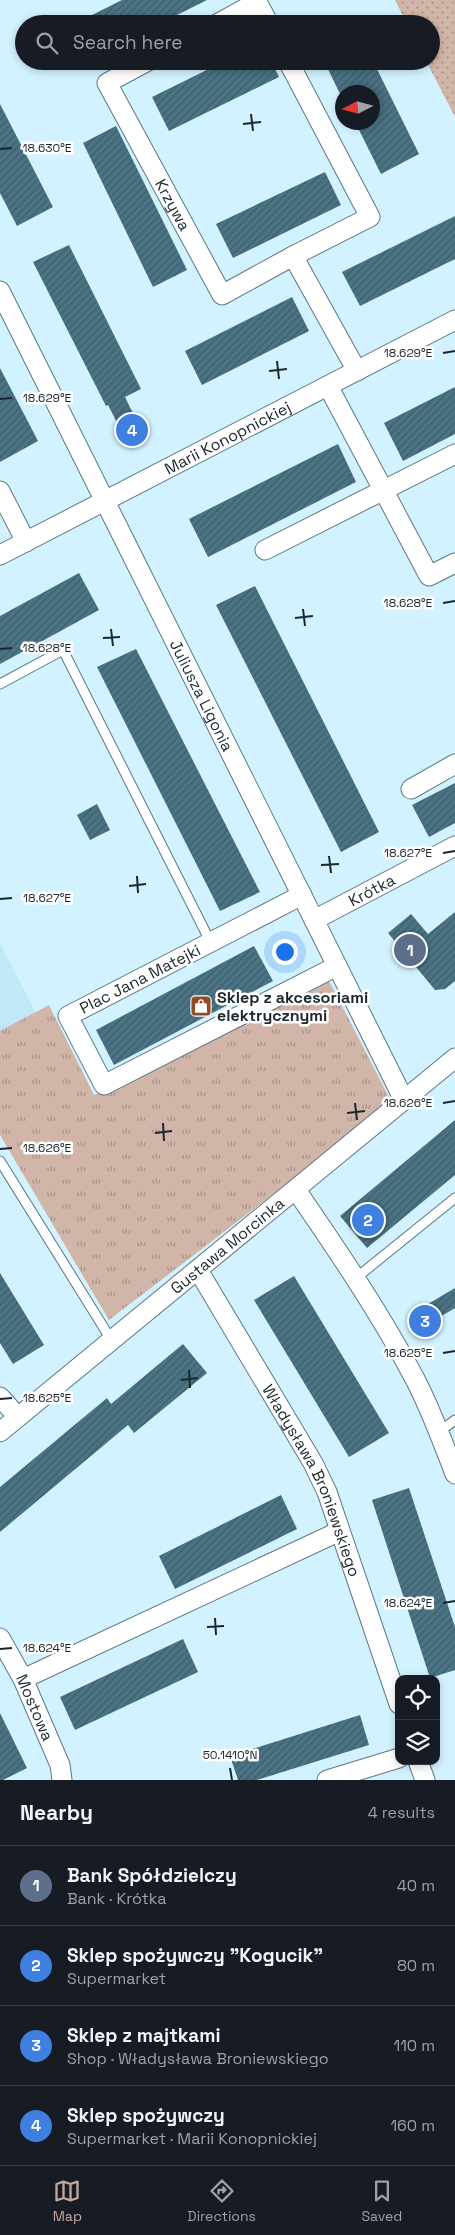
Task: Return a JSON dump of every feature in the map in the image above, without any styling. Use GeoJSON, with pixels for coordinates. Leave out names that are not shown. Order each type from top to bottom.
{"type":"FeatureCollection","features":[{"type":"Feature","properties":{"kind":"street"},"geometry":{"type":"LineString","coordinates":[[233,15],[257,1],[264,15]]}},
{"type":"Feature","properties":{"kind":"street","name":"Krzywa"},"geometry":{"type":"LineString","coordinates":[[132,70],[107,84],[222,295],[293,256]]}},
{"type":"Feature","properties":{"kind":"street"},"geometry":{"type":"LineString","coordinates":[[293,70],[370,217],[293,256],[357,371]]}},
{"type":"Feature","properties":{"kind":"street","name":"Juliusza Ligonia"},"geometry":{"type":"LineString","coordinates":[[0,291],[404,1100]]}},
{"type":"Feature","properties":{"kind":"street","name":"Marii Konopnickiej"},"geometry":{"type":"LineString","coordinates":[[0,555],[455,320]]}},
{"type":"Feature","properties":{"kind":"street"},"geometry":{"type":"LineString","coordinates":[[328,386],[429,576],[455,563]]}},
{"type":"Feature","properties":{"kind":"street"},"geometry":{"type":"LineString","coordinates":[[265,550],[455,454]]}},
{"type":"Feature","properties":{"kind":"street"},"geometry":{"type":"LineString","coordinates":[[0,491],[26,542]]}},
{"type":"Feature","properties":{"kind":"street"},"geometry":{"type":"LineString","coordinates":[[411,788],[455,764]]}},
{"type":"Feature","properties":{"kind":"street","name":"Krótka"},"geometry":{"type":"LineString","coordinates":[[314,920],[455,846]]}},
{"type":"Feature","properties":{"kind":"street","name":"Plac Jana Matejki"},"geometry":{"type":"LineString","coordinates":[[302,895],[68,1016],[104,1086],[338,966]]}},
{"type":"Feature","properties":{"kind":"street","name":"Gustawa Morcinka"},"geometry":{"type":"LineString","coordinates":[[0,1432],[455,1058]]}},
{"type":"Feature","properties":{"kind":"street"},"geometry":{"type":"LineString","coordinates":[[296,1190],[356,1278],[415,1380],[439,1432],[455,1474]]}},
{"type":"Feature","properties":{"kind":"street","name":"Władysława Broniewskiego"},"geometry":{"type":"LineString","coordinates":[[198,1270],[314,1463],[340,1531],[395,1692]]}},
{"type":"Feature","properties":{"kind":"street"},"geometry":{"type":"LineString","coordinates":[[0,1397],[18,1417]]}},
{"type":"Feature","properties":{"kind":"street"},"geometry":{"type":"LineString","coordinates":[[24,1679],[340,1531]]}},
{"type":"Feature","properties":{"kind":"street","name":"Mostowa"},"geometry":{"type":"LineString","coordinates":[[3,1649],[24,1679],[60,1764],[62,1780]]}},
{"type":"Feature","properties":{"kind":"street"},"geometry":{"type":"LineString","coordinates":[[327,1780],[395,1759]]}},
{"type":"Feature","properties":{"kind":"street"},"geometry":{"type":"LineString","coordinates":[[419,1765],[425,1780]]}},
{"type":"Feature","properties":{"kind":"lane"},"geometry":{"type":"LineString","coordinates":[[0,684],[63,650],[210,942]]}},
{"type":"Feature","properties":{"kind":"lane"},"geometry":{"type":"LineString","coordinates":[[0,1161],[112,1341]]}},
{"type":"Feature","properties":{"kind":"lane"},"geometry":{"type":"LineString","coordinates":[[356,1278],[455,1198]]}},
{"type":"Feature","properties":{"kind":"lane"},"geometry":{"type":"LineString","coordinates":[[439,1432],[455,1420]]}},
{"type":"Feature","properties":{"kind":"shaded area"},"geometry":{"type":"Polygon","coordinates":[[[0,943],[36,1013],[0,1031],[0,943]]]}},
{"type":"Feature","properties":{"kind":"green space"},"geometry":{"type":"Polygon","coordinates":[[[395,0],[455,0],[455,117],[431,70],[440,70],[440,15],[402,15],[395,0]]]}},
{"type":"Feature","properties":{"kind":"green space"},"geometry":{"type":"Polygon","coordinates":[[[328,979],[392,1103],[109,1320],[0,1135],[0,1031],[49,1005],[94,1095],[328,979]]]}},
{"type":"Feature","properties":{"kind":"building"},"geometry":{"type":"Polygon","coordinates":[[[122,0],[207,0],[177,15],[92,15],[122,0]]]}},
{"type":"Feature","properties":{"kind":"building"},"geometry":{"type":"Polygon","coordinates":[[[207,70],[276,70],[279,77],[169,131],[152,97],[207,70]]]}},
{"type":"Feature","properties":{"kind":"building"},"geometry":{"type":"Polygon","coordinates":[[[328,70],[377,70],[419,154],[381,174],[359,130],[380,130],[380,85],[336,85],[328,70]]]}},
{"type":"Feature","properties":{"kind":"building"},"geometry":{"type":"Polygon","coordinates":[[[0,104],[53,207],[17,226],[0,193],[0,104]]]}},
{"type":"Feature","properties":{"kind":"building"},"geometry":{"type":"Polygon","coordinates":[[[116,126],[187,270],[153,287],[83,143],[116,126]]]}},
{"type":"Feature","properties":{"kind":"building"},"geometry":{"type":"Polygon","coordinates":[[[325,172],[341,205],[233,258],[216,224],[325,172]]]}},
{"type":"Feature","properties":{"kind":"building"},"geometry":{"type":"Polygon","coordinates":[[[455,216],[455,259],[360,306],[342,272],[455,216]]]}},
{"type":"Feature","properties":{"kind":"building"},"geometry":{"type":"Polygon","coordinates":[[[69,245],[141,389],[125,397],[146,440],[130,448],[108,405],[106,406],[33,262],[69,245]]]}},
{"type":"Feature","properties":{"kind":"building"},"geometry":{"type":"Polygon","coordinates":[[[292,297],[309,331],[202,385],[185,351],[292,297]]]}},
{"type":"Feature","properties":{"kind":"building"},"geometry":{"type":"Polygon","coordinates":[[[0,368],[38,441],[0,462],[0,368]]]}},
{"type":"Feature","properties":{"kind":"building"},"geometry":{"type":"Polygon","coordinates":[[[455,387],[455,434],[403,461],[384,423],[455,387]]]}},
{"type":"Feature","properties":{"kind":"building"},"geometry":{"type":"Polygon","coordinates":[[[338,444],[356,482],[208,557],[189,519],[338,444]]]}},
{"type":"Feature","properties":{"kind":"building"},"geometry":{"type":"Polygon","coordinates":[[[79,573],[99,610],[0,664],[0,616],[79,573]]]}},
{"type":"Feature","properties":{"kind":"building"},"geometry":{"type":"Polygon","coordinates":[[[255,586],[379,832],[341,852],[216,605],[255,586]]]}},
{"type":"Feature","properties":{"kind":"building"},"geometry":{"type":"Polygon","coordinates":[[[136,649],[260,892],[220,911],[97,667],[136,649]]]}},
{"type":"Feature","properties":{"kind":"building"},"geometry":{"type":"Polygon","coordinates":[[[455,783],[455,823],[429,837],[412,805],[455,783]]]}},
{"type":"Feature","properties":{"kind":"building"},"geometry":{"type":"Polygon","coordinates":[[[97,804],[110,830],[90,840],[77,815],[97,804]]]}},
{"type":"Feature","properties":{"kind":"building"},"geometry":{"type":"Polygon","coordinates":[[[455,912],[455,981],[445,989],[435,990],[388,933],[411,914],[428,934],[455,912]]]}},
{"type":"Feature","properties":{"kind":"building"},"geometry":{"type":"Polygon","coordinates":[[[254,946],[273,981],[114,1065],[96,1030],[254,946]]]}},
{"type":"Feature","properties":{"kind":"building"},"geometry":{"type":"Polygon","coordinates":[[[455,1120],[455,1175],[367,1248],[340,1216],[455,1120]]]}},
{"type":"Feature","properties":{"kind":"building"},"geometry":{"type":"Polygon","coordinates":[[[0,1273],[44,1345],[13,1364],[0,1343],[0,1273]]]}},
{"type":"Feature","properties":{"kind":"building"},"geometry":{"type":"Polygon","coordinates":[[[294,1276],[389,1433],[349,1457],[254,1300],[294,1276]]]}},
{"type":"Feature","properties":{"kind":"building"},"geometry":{"type":"Polygon","coordinates":[[[455,1288],[455,1308],[420,1329],[411,1314],[455,1288]]]}},
{"type":"Feature","properties":{"kind":"building"},"geometry":{"type":"Polygon","coordinates":[[[183,1344],[207,1373],[134,1433],[128,1425],[0,1532],[0,1487],[107,1398],[111,1404],[183,1344]]]}},
{"type":"Feature","properties":{"kind":"building"},"geometry":{"type":"Polygon","coordinates":[[[409,1488],[455,1627],[455,1670],[439,1675],[429,1675],[372,1500],[409,1488]]]}},
{"type":"Feature","properties":{"kind":"building"},"geometry":{"type":"Polygon","coordinates":[[[281,1495],[297,1529],[175,1589],[159,1556],[281,1495]]]}},
{"type":"Feature","properties":{"kind":"building"},"geometry":{"type":"Polygon","coordinates":[[[183,1639],[198,1672],[75,1730],[60,1697],[183,1639]]]}},
{"type":"Feature","properties":{"kind":"building"},"geometry":{"type":"Polygon","coordinates":[[[0,1713],[27,1768],[3,1780],[0,1780],[0,1713]]]}},
{"type":"Feature","properties":{"kind":"building"},"geometry":{"type":"Polygon","coordinates":[[[360,1715],[369,1745],[257,1780],[238,1780],[230,1756],[360,1715]]]}},
{"type":"Feature","properties":{"kind":"place","name":"Sklep spożywczy"},"geometry":{"type":"Point","coordinates":[132,430]}},
{"type":"Feature","properties":{"kind":"place","name":"Bank Spółdzielczy"},"geometry":{"type":"Point","coordinates":[410,950]}},
{"type":"Feature","properties":{"kind":"place","name":"Sklep z akcesoriami elektrycznymi"},"geometry":{"type":"Point","coordinates":[201,1006]}},
{"type":"Feature","properties":{"kind":"place","name":"Sklep spożywczy \"Kogucik\""},"geometry":{"type":"Point","coordinates":[368,1220]}},
{"type":"Feature","properties":{"kind":"place","name":"Sklep z majtkami"},"geometry":{"type":"Point","coordinates":[425,1321]}}]}
